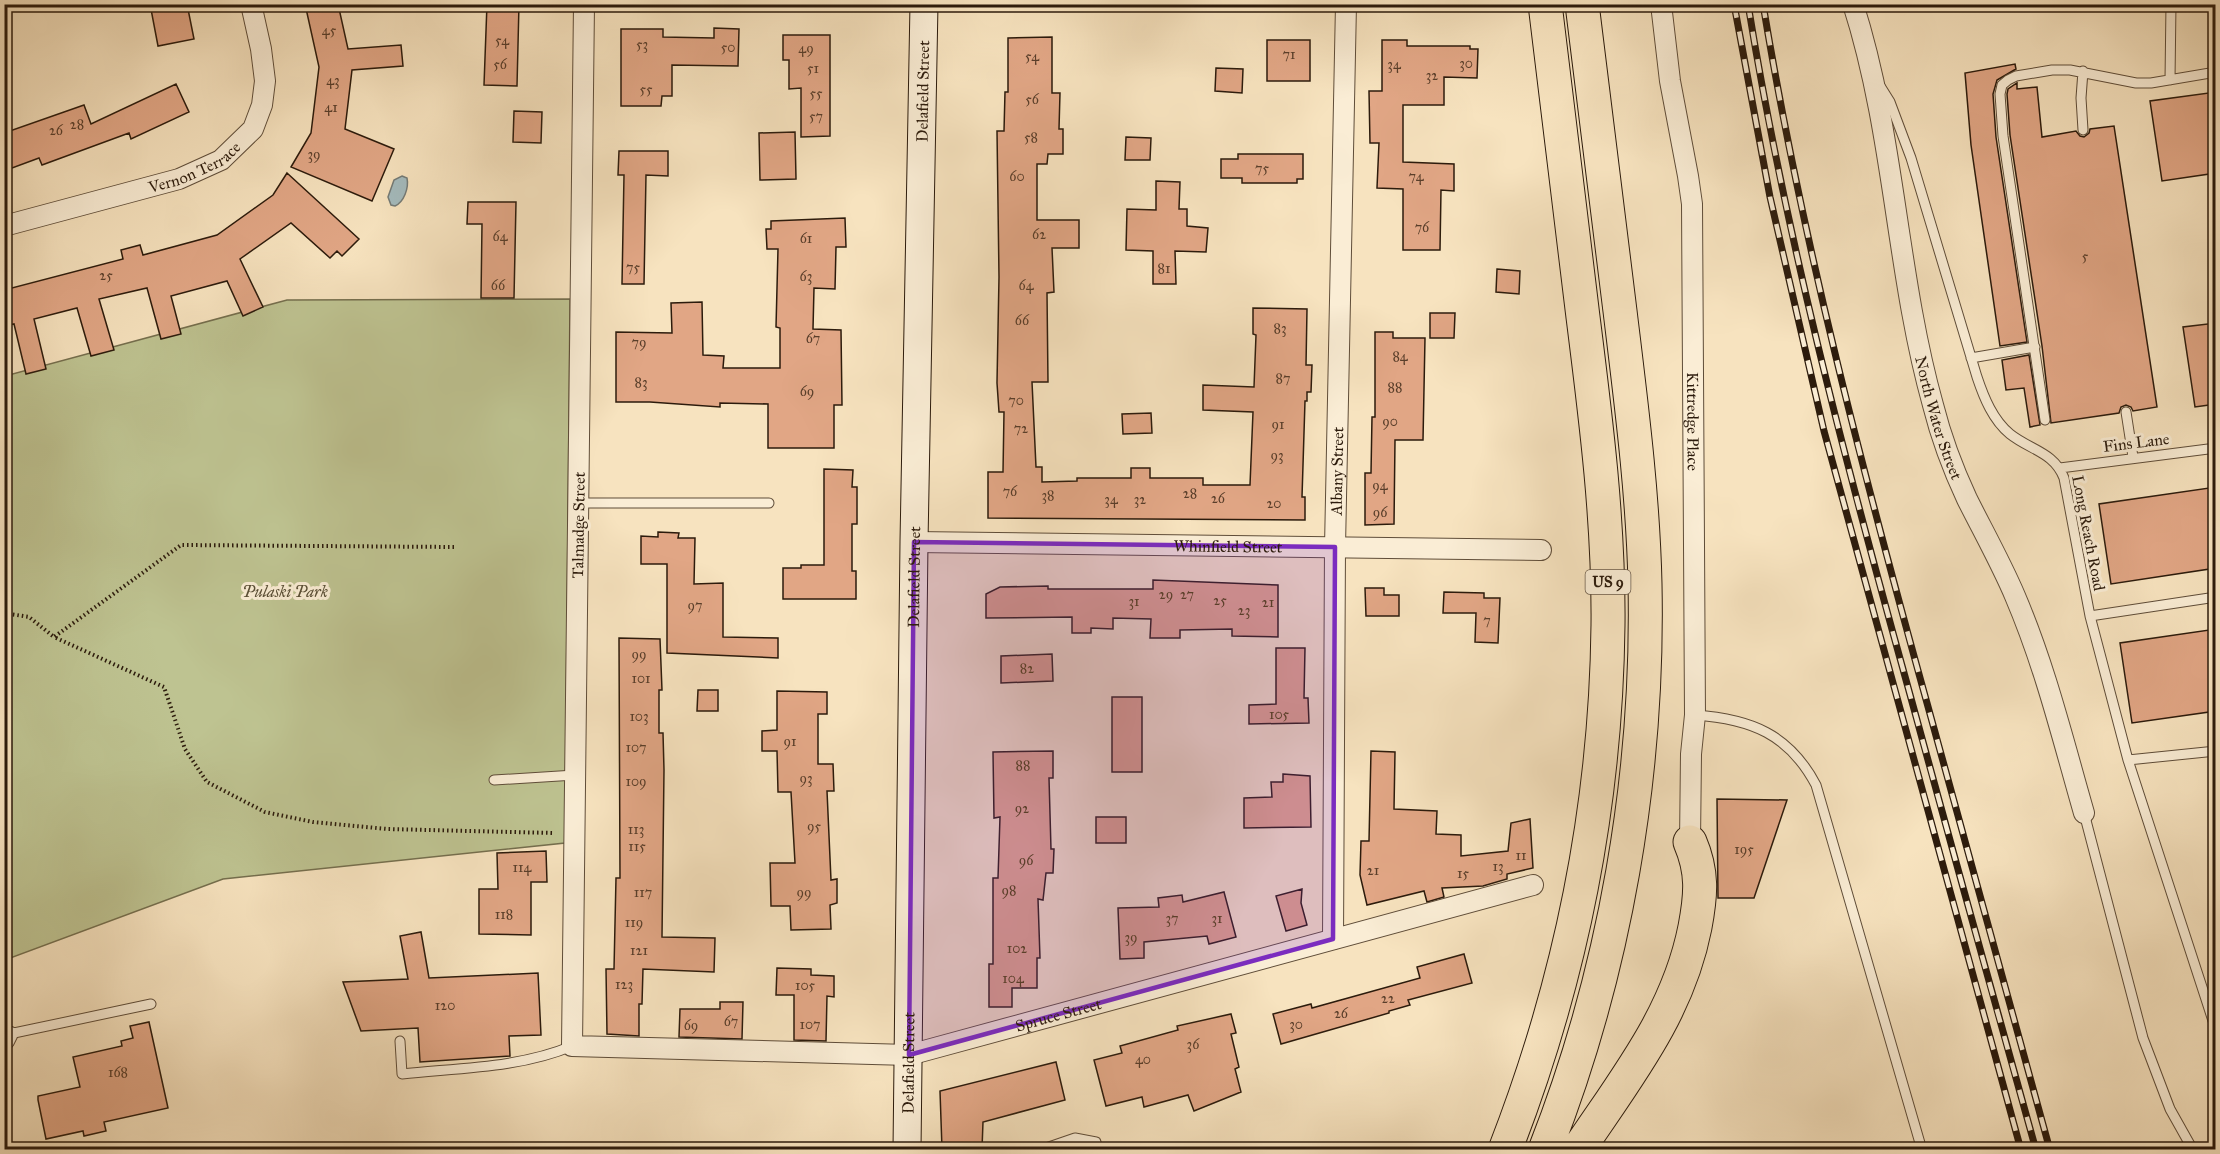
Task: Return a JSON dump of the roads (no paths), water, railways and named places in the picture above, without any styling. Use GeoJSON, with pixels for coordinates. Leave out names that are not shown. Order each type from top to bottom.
{"type":"FeatureCollection","features":[{"type":"Feature","properties":{"kind":"highway","name":"US 9"},"geometry":{"type":"LineString","coordinates":[[1505,1149],[1548,1024],[1575,919],[1596,794],[1607,666],[1608,582],[1602,476],[1545,4]]}},
{"type":"Feature","properties":{"kind":"highway","name":"US 9"},"geometry":{"type":"LineString","coordinates":[[1545,1149],[1590,1012],[1615,908],[1633,798],[1644,662],[1645,585],[1637,457],[1582,4]]}},
{"type":"Feature","properties":{"kind":"highway"},"geometry":{"type":"LineString","coordinates":[[1578,1149],[1660,1026],[1683,976],[1697,918],[1701,877],[1690,842]]}},
{"type":"Feature","properties":{"kind":"street","name":"Vernon Terrace"},"geometry":{"type":"LineString","coordinates":[[4,226],[179,178],[221,160],[253,129],[262,105],[265,81],[251,4]]}},
{"type":"Feature","properties":{"kind":"street","name":"Talmadge Street"},"geometry":{"type":"LineString","coordinates":[[572,1046],[584,4]]}},
{"type":"Feature","properties":{"kind":"street","name":"Delafield Street"},"geometry":{"type":"LineString","coordinates":[[907,1149],[914,542],[924,4]]}},
{"type":"Feature","properties":{"kind":"street","name":"Albany Street"},"geometry":{"type":"LineString","coordinates":[[1333,939],[1335,547],[1346,4]]}},
{"type":"Feature","properties":{"kind":"street","name":"Kittredge Place"},"geometry":{"type":"LineString","coordinates":[[1661,4],[1670,81],[1692,204],[1695,715],[1691,766],[1690,842]]}},
{"type":"Feature","properties":{"kind":"street","name":"North Water Street"},"geometry":{"type":"LineString","coordinates":[[1853,4],[1874,79],[1921,356],[1938,424],[1966,496],[2014,594],[2036,648],[2084,813]]}},
{"type":"Feature","properties":{"kind":"street","name":"Whinfield Street"},"geometry":{"type":"LineString","coordinates":[[914,542],[1541,550]]}},
{"type":"Feature","properties":{"kind":"street","name":"Spruce Street"},"geometry":{"type":"LineString","coordinates":[[572,1046],[909,1055],[1533,885]]}},
{"type":"Feature","properties":{"kind":"lane"},"geometry":{"type":"LineString","coordinates":[[2170,80],[2171,4]]}},
{"type":"Feature","properties":{"kind":"lane"},"geometry":{"type":"LineString","coordinates":[[2045,420],[2003,136],[2002,85],[2016,76],[2052,70],[2084,71],[2136,83],[2216,72]]}},
{"type":"Feature","properties":{"kind":"lane"},"geometry":{"type":"LineString","coordinates":[[2083,130],[2081,98],[2084,71]]}},
{"type":"Feature","properties":{"kind":"lane","name":"Long Reach Road"},"geometry":{"type":"LineString","coordinates":[[1874,79],[1890,102],[1907,148],[1983,393],[1998,422],[2020,442],[2045,454],[2060,468],[2066,486],[2090,616],[2128,760],[2216,1030]]}},
{"type":"Feature","properties":{"kind":"lane"},"geometry":{"type":"LineString","coordinates":[[1971,358],[2035,347]]}},
{"type":"Feature","properties":{"kind":"lane"},"geometry":{"type":"LineString","coordinates":[[2126,412],[2133,457]]}},
{"type":"Feature","properties":{"kind":"lane","name":"Fins Lane"},"geometry":{"type":"LineString","coordinates":[[2060,468],[2216,448]]}},
{"type":"Feature","properties":{"kind":"lane"},"geometry":{"type":"LineString","coordinates":[[578,503],[769,503]]}},
{"type":"Feature","properties":{"kind":"lane"},"geometry":{"type":"LineString","coordinates":[[2090,616],[2216,597]]}},
{"type":"Feature","properties":{"kind":"lane"},"geometry":{"type":"LineString","coordinates":[[1695,715],[1734,721],[1769,734],[1784,743],[1797,755],[1816,785],[1922,1149]]}},
{"type":"Feature","properties":{"kind":"lane"},"geometry":{"type":"LineString","coordinates":[[2128,760],[2216,751]]}},
{"type":"Feature","properties":{"kind":"lane"},"geometry":{"type":"LineString","coordinates":[[494,780],[575,775]]}},
{"type":"Feature","properties":{"kind":"lane"},"geometry":{"type":"LineString","coordinates":[[2084,813],[2143,1038],[2170,1109],[2193,1149]]}},
{"type":"Feature","properties":{"kind":"lane"},"geometry":{"type":"LineString","coordinates":[[4,1028],[14,1033],[151,1004]]}},
{"type":"Feature","properties":{"kind":"lane"},"geometry":{"type":"LineString","coordinates":[[4,1044],[9,1043],[14,1033]]}},
{"type":"Feature","properties":{"kind":"lane"},"geometry":{"type":"LineString","coordinates":[[400,1041],[402,1074],[504,1063],[550,1055],[572,1046]]}},
{"type":"Feature","properties":{"kind":"lane"},"geometry":{"type":"LineString","coordinates":[[1041,1149],[1075,1138],[1095,1142],[1098,1149]]}},
{"type":"Feature","properties":{"kind":"water"},"geometry":{"type":"Polygon","coordinates":[[[402,176],[407,178],[405,194],[398,204],[391,205],[388,197],[394,180],[402,176]]]}},
{"type":"Feature","properties":{"kind":"railway"},"geometry":{"type":"LineString","coordinates":[[1734,4],[1770,197],[1824,431],[2021,1150]]}},
{"type":"Feature","properties":{"kind":"railway"},"geometry":{"type":"LineString","coordinates":[[1748,4],[1798,260],[1839,428],[2036,1150]]}},
{"type":"Feature","properties":{"kind":"railway"},"geometry":{"type":"LineString","coordinates":[[1763,4],[1796,181],[1857,443],[2050,1150]]}},
{"type":"Feature","properties":{"kind":"park label","name":"Pulaski Park"},"geometry":{"type":"Point","coordinates":[285,591]}}]}
